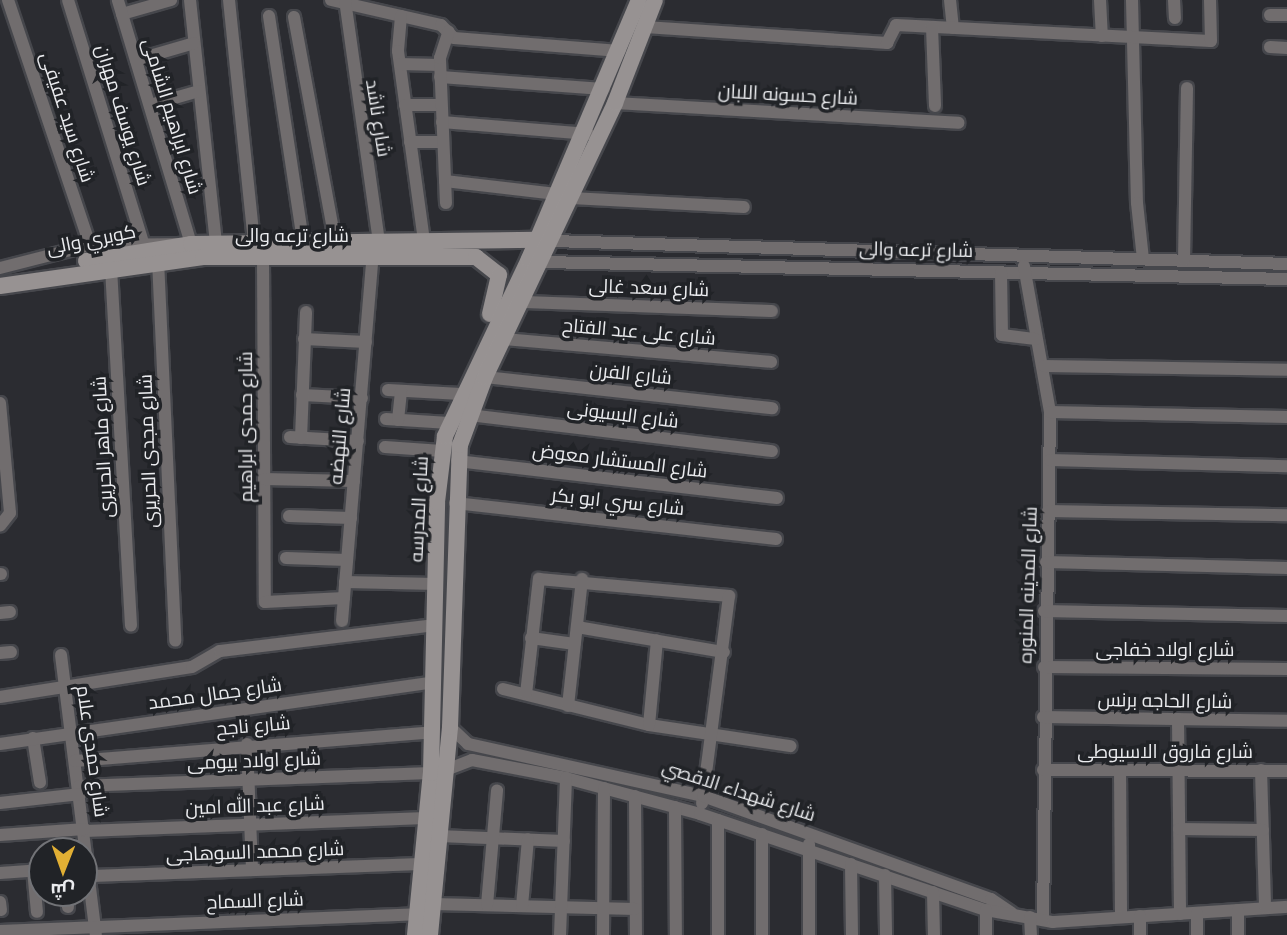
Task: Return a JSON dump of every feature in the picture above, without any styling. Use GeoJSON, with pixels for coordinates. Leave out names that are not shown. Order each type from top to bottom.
{"type":"FeatureCollection","features":[{"type":"Feature","properties":{"kind":"main road","name":"شارع المدرسه"},"geometry":{"type":"LineString","coordinates":[[430,935],[439,836],[439,771],[433,732],[438,483],[442,451],[449,423],[480,353],[545,241],[564,196],[583,132],[604,89],[639,0]]}},
{"type":"Feature","properties":{"kind":"main road","name":"شارع المدرسه"},"geometry":{"type":"LineString","coordinates":[[564,196],[600,136],[655,0]]}},
{"type":"Feature","properties":{"kind":"main road","name":"شارع ترعه والى"},"geometry":{"type":"LineString","coordinates":[[88,271],[303,241],[335,241],[376,248],[476,257],[494,265],[500,285],[480,353]]}},
{"type":"Feature","properties":{"kind":"main road","name":"شارع ترعه والى"},"geometry":{"type":"LineString","coordinates":[[191,244],[216,243],[259,248],[376,248],[424,241],[545,241]]}},
{"type":"Feature","properties":{"kind":"main road","name":"شارع المدرسه"},"geometry":{"type":"LineString","coordinates":[[415,935],[426,818],[450,727],[457,461],[469,415],[485,377],[544,262],[545,241]]}},
{"type":"Feature","properties":{"kind":"main road","name":"كوبري والى"},"geometry":{"type":"LineString","coordinates":[[0,280],[191,244]]}},
{"type":"Feature","properties":{"kind":"main road","name":"كوبري والى"},"geometry":{"type":"LineString","coordinates":[[0,286],[88,271]]}},
{"type":"Feature","properties":{"kind":"main road"},"geometry":{"type":"LineString","coordinates":[[438,483],[455,484]]}},
{"type":"Feature","properties":{"kind":"street","name":"شارع سيد عفيفى"},"geometry":{"type":"LineString","coordinates":[[8,0],[90,245]]}},
{"type":"Feature","properties":{"kind":"street","name":"شارع يوسف مهران"},"geometry":{"type":"LineString","coordinates":[[68,0],[143,242]]}},
{"type":"Feature","properties":{"kind":"street","name":"شارع ابراهيم الشامى"},"geometry":{"type":"LineString","coordinates":[[118,0],[191,244]]}},
{"type":"Feature","properties":{"kind":"street"},"geometry":{"type":"LineString","coordinates":[[122,14],[171,0]]}},
{"type":"Feature","properties":{"kind":"street"},"geometry":{"type":"LineString","coordinates":[[190,0],[216,243]]}},
{"type":"Feature","properties":{"kind":"street","name":"شارع حمدى ابراهيم"},"geometry":{"type":"LineString","coordinates":[[229,0],[259,248],[264,599],[268,605],[344,598]]}},
{"type":"Feature","properties":{"kind":"street"},"geometry":{"type":"LineString","coordinates":[[950,0],[953,28]]}},
{"type":"Feature","properties":{"kind":"street"},"geometry":{"type":"LineString","coordinates":[[1100,0],[1102,36]]}},
{"type":"Feature","properties":{"kind":"street"},"geometry":{"type":"LineString","coordinates":[[1129,275],[1136,259],[1137,203],[1132,0]]}},
{"type":"Feature","properties":{"kind":"street"},"geometry":{"type":"LineString","coordinates":[[1174,0],[1175,18]]}},
{"type":"Feature","properties":{"kind":"street"},"geometry":{"type":"LineString","coordinates":[[645,27],[887,43],[896,25],[1211,41],[1210,0]]}},
{"type":"Feature","properties":{"kind":"street"},"geometry":{"type":"LineString","coordinates":[[340,1],[449,31],[454,38],[619,51]]}},
{"type":"Feature","properties":{"kind":"street","name":"شارع ناشد"},"geometry":{"type":"LineString","coordinates":[[340,1],[376,248]]}},
{"type":"Feature","properties":{"kind":"street"},"geometry":{"type":"LineString","coordinates":[[1270,15],[1287,15]]}},
{"type":"Feature","properties":{"kind":"street"},"geometry":{"type":"LineString","coordinates":[[269,16],[303,241]]}},
{"type":"Feature","properties":{"kind":"street"},"geometry":{"type":"LineString","coordinates":[[401,16],[400,64],[424,241]]}},
{"type":"Feature","properties":{"kind":"street"},"geometry":{"type":"LineString","coordinates":[[294,17],[335,241]]}},
{"type":"Feature","properties":{"kind":"street"},"geometry":{"type":"LineString","coordinates":[[932,27],[935,106]]}},
{"type":"Feature","properties":{"kind":"street"},"geometry":{"type":"LineString","coordinates":[[446,203],[440,71],[449,31]]}},
{"type":"Feature","properties":{"kind":"street"},"geometry":{"type":"LineString","coordinates":[[136,60],[194,43]]}},
{"type":"Feature","properties":{"kind":"street"},"geometry":{"type":"LineString","coordinates":[[1270,47],[1287,48]]}},
{"type":"Feature","properties":{"kind":"street"},"geometry":{"type":"LineString","coordinates":[[400,64],[604,89]]}},
{"type":"Feature","properties":{"kind":"street"},"geometry":{"type":"LineString","coordinates":[[1184,260],[1187,89]]}},
{"type":"Feature","properties":{"kind":"street"},"geometry":{"type":"LineString","coordinates":[[150,105],[199,91]]}},
{"type":"Feature","properties":{"kind":"street","name":"شارع حسونه اللبان"},"geometry":{"type":"LineString","coordinates":[[615,103],[958,123]]}},
{"type":"Feature","properties":{"kind":"street"},"geometry":{"type":"LineString","coordinates":[[405,105],[441,105]]}},
{"type":"Feature","properties":{"kind":"street"},"geometry":{"type":"LineString","coordinates":[[442,122],[583,132],[600,136]]}},
{"type":"Feature","properties":{"kind":"street"},"geometry":{"type":"LineString","coordinates":[[410,142],[443,142]]}},
{"type":"Feature","properties":{"kind":"street"},"geometry":{"type":"LineString","coordinates":[[445,181],[564,196],[744,207]]}},
{"type":"Feature","properties":{"kind":"street","name":"شارع ترعه والى"},"geometry":{"type":"LineString","coordinates":[[545,241],[1287,264]]}},
{"type":"Feature","properties":{"kind":"street","name":"شارع ترعه والى"},"geometry":{"type":"LineString","coordinates":[[0,268],[90,245],[143,242],[191,244]]}},
{"type":"Feature","properties":{"kind":"street","name":"شارع النهضه"},"geometry":{"type":"LineString","coordinates":[[342,621],[376,248]]}},
{"type":"Feature","properties":{"kind":"street","name":"شارع المدينه المنوره"},"geometry":{"type":"LineString","coordinates":[[1019,255],[1028,272],[1036,339],[1044,366],[1051,412],[1043,770],[1036,919],[1031,935]]}},
{"type":"Feature","properties":{"kind":"street","name":"شارع مجدى الحريرى"},"geometry":{"type":"LineString","coordinates":[[158,260],[175,640]]}},
{"type":"Feature","properties":{"kind":"street","name":"شارع ترعه والى"},"geometry":{"type":"LineString","coordinates":[[544,262],[1287,279]]}},
{"type":"Feature","properties":{"kind":"street","name":"شارع ماهر الحريرى"},"geometry":{"type":"LineString","coordinates":[[111,268],[131,625]]}},
{"type":"Feature","properties":{"kind":"street","name":"شارع ترعه والى"},"geometry":{"type":"LineString","coordinates":[[0,294],[88,271]]}},
{"type":"Feature","properties":{"kind":"street"},"geometry":{"type":"LineString","coordinates":[[1001,272],[1002,335],[1036,339]]}},
{"type":"Feature","properties":{"kind":"street","name":"شارع سعد غالى"},"geometry":{"type":"LineString","coordinates":[[524,302],[772,311]]}},
{"type":"Feature","properties":{"kind":"street"},"geometry":{"type":"LineString","coordinates":[[306,312],[302,395],[295,438],[358,441]]}},
{"type":"Feature","properties":{"kind":"street","name":"شارع على عبد الفتاح"},"geometry":{"type":"LineString","coordinates":[[504,339],[771,362]]}},
{"type":"Feature","properties":{"kind":"street"},"geometry":{"type":"LineString","coordinates":[[304,340],[366,342]]}},
{"type":"Feature","properties":{"kind":"street"},"geometry":{"type":"LineString","coordinates":[[1044,366],[1287,370]]}},
{"type":"Feature","properties":{"kind":"street","name":"شارع الفرن"},"geometry":{"type":"LineString","coordinates":[[485,377],[772,408]]}},
{"type":"Feature","properties":{"kind":"street"},"geometry":{"type":"LineString","coordinates":[[449,423],[392,419],[395,390],[461,394]]}},
{"type":"Feature","properties":{"kind":"street"},"geometry":{"type":"LineString","coordinates":[[302,395],[362,398]]}},
{"type":"Feature","properties":{"kind":"street"},"geometry":{"type":"LineString","coordinates":[[0,403],[3,469],[10,513],[0,526]]}},
{"type":"Feature","properties":{"kind":"street"},"geometry":{"type":"LineString","coordinates":[[1051,412],[1287,417]]}},
{"type":"Feature","properties":{"kind":"street","name":"شارع البسيونى"},"geometry":{"type":"LineString","coordinates":[[469,415],[772,450]]}},
{"type":"Feature","properties":{"kind":"street"},"geometry":{"type":"LineString","coordinates":[[385,447],[442,451]]}},
{"type":"Feature","properties":{"kind":"street"},"geometry":{"type":"LineString","coordinates":[[1050,460],[1287,466]]}},
{"type":"Feature","properties":{"kind":"street","name":"شارع المستشار معوض"},"geometry":{"type":"LineString","coordinates":[[457,461],[777,498]]}},
{"type":"Feature","properties":{"kind":"street"},"geometry":{"type":"LineString","coordinates":[[264,479],[354,481]]}},
{"type":"Feature","properties":{"kind":"street","name":"شارع سري ابو بكر"},"geometry":{"type":"LineString","coordinates":[[455,503],[776,538]]}},
{"type":"Feature","properties":{"kind":"street"},"geometry":{"type":"LineString","coordinates":[[1048,511],[1287,515]]}},
{"type":"Feature","properties":{"kind":"street"},"geometry":{"type":"LineString","coordinates":[[289,516],[351,518]]}},
{"type":"Feature","properties":{"kind":"street"},"geometry":{"type":"LineString","coordinates":[[286,558],[347,560]]}},
{"type":"Feature","properties":{"kind":"street"},"geometry":{"type":"LineString","coordinates":[[1046,562],[1287,568]]}},
{"type":"Feature","properties":{"kind":"street"},"geometry":{"type":"LineString","coordinates":[[526,694],[536,583],[541,578],[582,579],[729,596],[714,735],[700,814]]}},
{"type":"Feature","properties":{"kind":"street"},"geometry":{"type":"LineString","coordinates":[[568,706],[582,579]]}},
{"type":"Feature","properties":{"kind":"street"},"geometry":{"type":"LineString","coordinates":[[345,582],[436,584]]}},
{"type":"Feature","properties":{"kind":"street"},"geometry":{"type":"LineString","coordinates":[[1045,611],[1287,616]]}},
{"type":"Feature","properties":{"kind":"street"},"geometry":{"type":"LineString","coordinates":[[0,697],[192,667],[220,651],[435,625]]}},
{"type":"Feature","properties":{"kind":"street"},"geometry":{"type":"LineString","coordinates":[[577,627],[724,652]]}},
{"type":"Feature","properties":{"kind":"street"},"geometry":{"type":"LineString","coordinates":[[531,638],[575,644]]}},
{"type":"Feature","properties":{"kind":"street"},"geometry":{"type":"LineString","coordinates":[[649,725],[657,640]]}},
{"type":"Feature","properties":{"kind":"street","name":"شارع حمدى علام"},"geometry":{"type":"LineString","coordinates":[[61,655],[86,837]]}},
{"type":"Feature","properties":{"kind":"street","name":"شارع اولاد خفاجى"},"geometry":{"type":"LineString","coordinates":[[1044,667],[1287,669]]}},
{"type":"Feature","properties":{"kind":"street","name":"شارع جمال محمد"},"geometry":{"type":"LineString","coordinates":[[0,744],[435,681]]}},
{"type":"Feature","properties":{"kind":"street"},"geometry":{"type":"LineString","coordinates":[[503,689],[649,725],[790,746]]}},
{"type":"Feature","properties":{"kind":"street","name":"شارع الحاجه برنس"},"geometry":{"type":"LineString","coordinates":[[1043,717],[1287,721]]}},
{"type":"Feature","properties":{"kind":"street"},"geometry":{"type":"LineString","coordinates":[[1178,719],[1180,914]]}},
{"type":"Feature","properties":{"kind":"street","name":"شارع شهداء الاقصي"},"geometry":{"type":"LineString","coordinates":[[450,727],[468,744],[703,796],[991,899],[1012,913]]}},
{"type":"Feature","properties":{"kind":"street","name":"شارع ناجح"},"geometry":{"type":"LineString","coordinates":[[75,761],[247,744],[433,732]]}},
{"type":"Feature","properties":{"kind":"street"},"geometry":{"type":"LineString","coordinates":[[33,738],[40,782]]}},
{"type":"Feature","properties":{"kind":"street"},"geometry":{"type":"LineString","coordinates":[[247,744],[252,870]]}},
{"type":"Feature","properties":{"kind":"street","name":"شارع شهداء الاقصي"},"geometry":{"type":"LineString","coordinates":[[439,771],[472,760],[566,778],[700,814],[986,910],[1012,913],[1077,929],[1121,917],[1287,907]]}},
{"type":"Feature","properties":{"kind":"street"},"geometry":{"type":"LineString","coordinates":[[1120,769],[1121,917]]}},
{"type":"Feature","properties":{"kind":"street","name":"شارع فاروق الاسيوطى"},"geometry":{"type":"LineString","coordinates":[[1043,770],[1287,771]]}},
{"type":"Feature","properties":{"kind":"street"},"geometry":{"type":"LineString","coordinates":[[1261,770],[1265,908]]}},
{"type":"Feature","properties":{"kind":"street","name":"شارع اولاد بيومى"},"geometry":{"type":"LineString","coordinates":[[0,803],[79,790],[439,771]]}},
{"type":"Feature","properties":{"kind":"street"},"geometry":{"type":"LineString","coordinates":[[560,935],[566,778]]}},
{"type":"Feature","properties":{"kind":"street"},"geometry":{"type":"LineString","coordinates":[[603,935],[604,788]]}},
{"type":"Feature","properties":{"kind":"street"},"geometry":{"type":"LineString","coordinates":[[487,905],[497,790]]}},
{"type":"Feature","properties":{"kind":"street"},"geometry":{"type":"LineString","coordinates":[[635,796],[636,935]]}},
{"type":"Feature","properties":{"kind":"street"},"geometry":{"type":"LineString","coordinates":[[675,807],[676,935]]}},
{"type":"Feature","properties":{"kind":"street","name":"شارع عبد الله امين"},"geometry":{"type":"LineString","coordinates":[[0,835],[426,818]]}},
{"type":"Feature","properties":{"kind":"street"},"geometry":{"type":"LineString","coordinates":[[718,820],[718,935]]}},
{"type":"Feature","properties":{"kind":"street"},"geometry":{"type":"LineString","coordinates":[[1179,829],[1263,830]]}},
{"type":"Feature","properties":{"kind":"street"},"geometry":{"type":"LineString","coordinates":[[808,832],[809,935]]}},
{"type":"Feature","properties":{"kind":"street"},"geometry":{"type":"LineString","coordinates":[[762,834],[762,935]]}},
{"type":"Feature","properties":{"kind":"street"},"geometry":{"type":"LineString","coordinates":[[439,836],[564,841]]}},
{"type":"Feature","properties":{"kind":"street"},"geometry":{"type":"LineString","coordinates":[[522,906],[528,839]]}},
{"type":"Feature","properties":{"kind":"street","name":"شارع محمد السوهاجى"},"geometry":{"type":"LineString","coordinates":[[98,870],[252,870],[421,864]]}},
{"type":"Feature","properties":{"kind":"street"},"geometry":{"type":"LineString","coordinates":[[851,864],[852,935]]}},
{"type":"Feature","properties":{"kind":"street"},"geometry":{"type":"LineString","coordinates":[[0,873],[28,871]]}},
{"type":"Feature","properties":{"kind":"street"},"geometry":{"type":"LineString","coordinates":[[885,875],[886,935]]}},
{"type":"Feature","properties":{"kind":"street"},"geometry":{"type":"LineString","coordinates":[[933,892],[934,935]]}},
{"type":"Feature","properties":{"kind":"street"},"geometry":{"type":"LineString","coordinates":[[0,902],[1,910]]}},
{"type":"Feature","properties":{"kind":"street"},"geometry":{"type":"LineString","coordinates":[[433,904],[635,909]]}},
{"type":"Feature","properties":{"kind":"street"},"geometry":{"type":"LineString","coordinates":[[37,907],[37,912]]}},
{"type":"Feature","properties":{"kind":"street","name":"شارع حمدى علام"},"geometry":{"type":"LineString","coordinates":[[93,907],[96,929]]}},
{"type":"Feature","properties":{"kind":"street"},"geometry":{"type":"LineString","coordinates":[[986,910],[986,935]]}},
{"type":"Feature","properties":{"kind":"street"},"geometry":{"type":"LineString","coordinates":[[1238,910],[1238,935]]}},
{"type":"Feature","properties":{"kind":"street"},"geometry":{"type":"LineString","coordinates":[[1197,912],[1197,935]]}},
{"type":"Feature","properties":{"kind":"street","name":"شارع السماح"},"geometry":{"type":"LineString","coordinates":[[0,931],[417,914]]}},
{"type":"Feature","properties":{"kind":"street"},"geometry":{"type":"LineString","coordinates":[[1140,916],[1140,935]]}}]}
